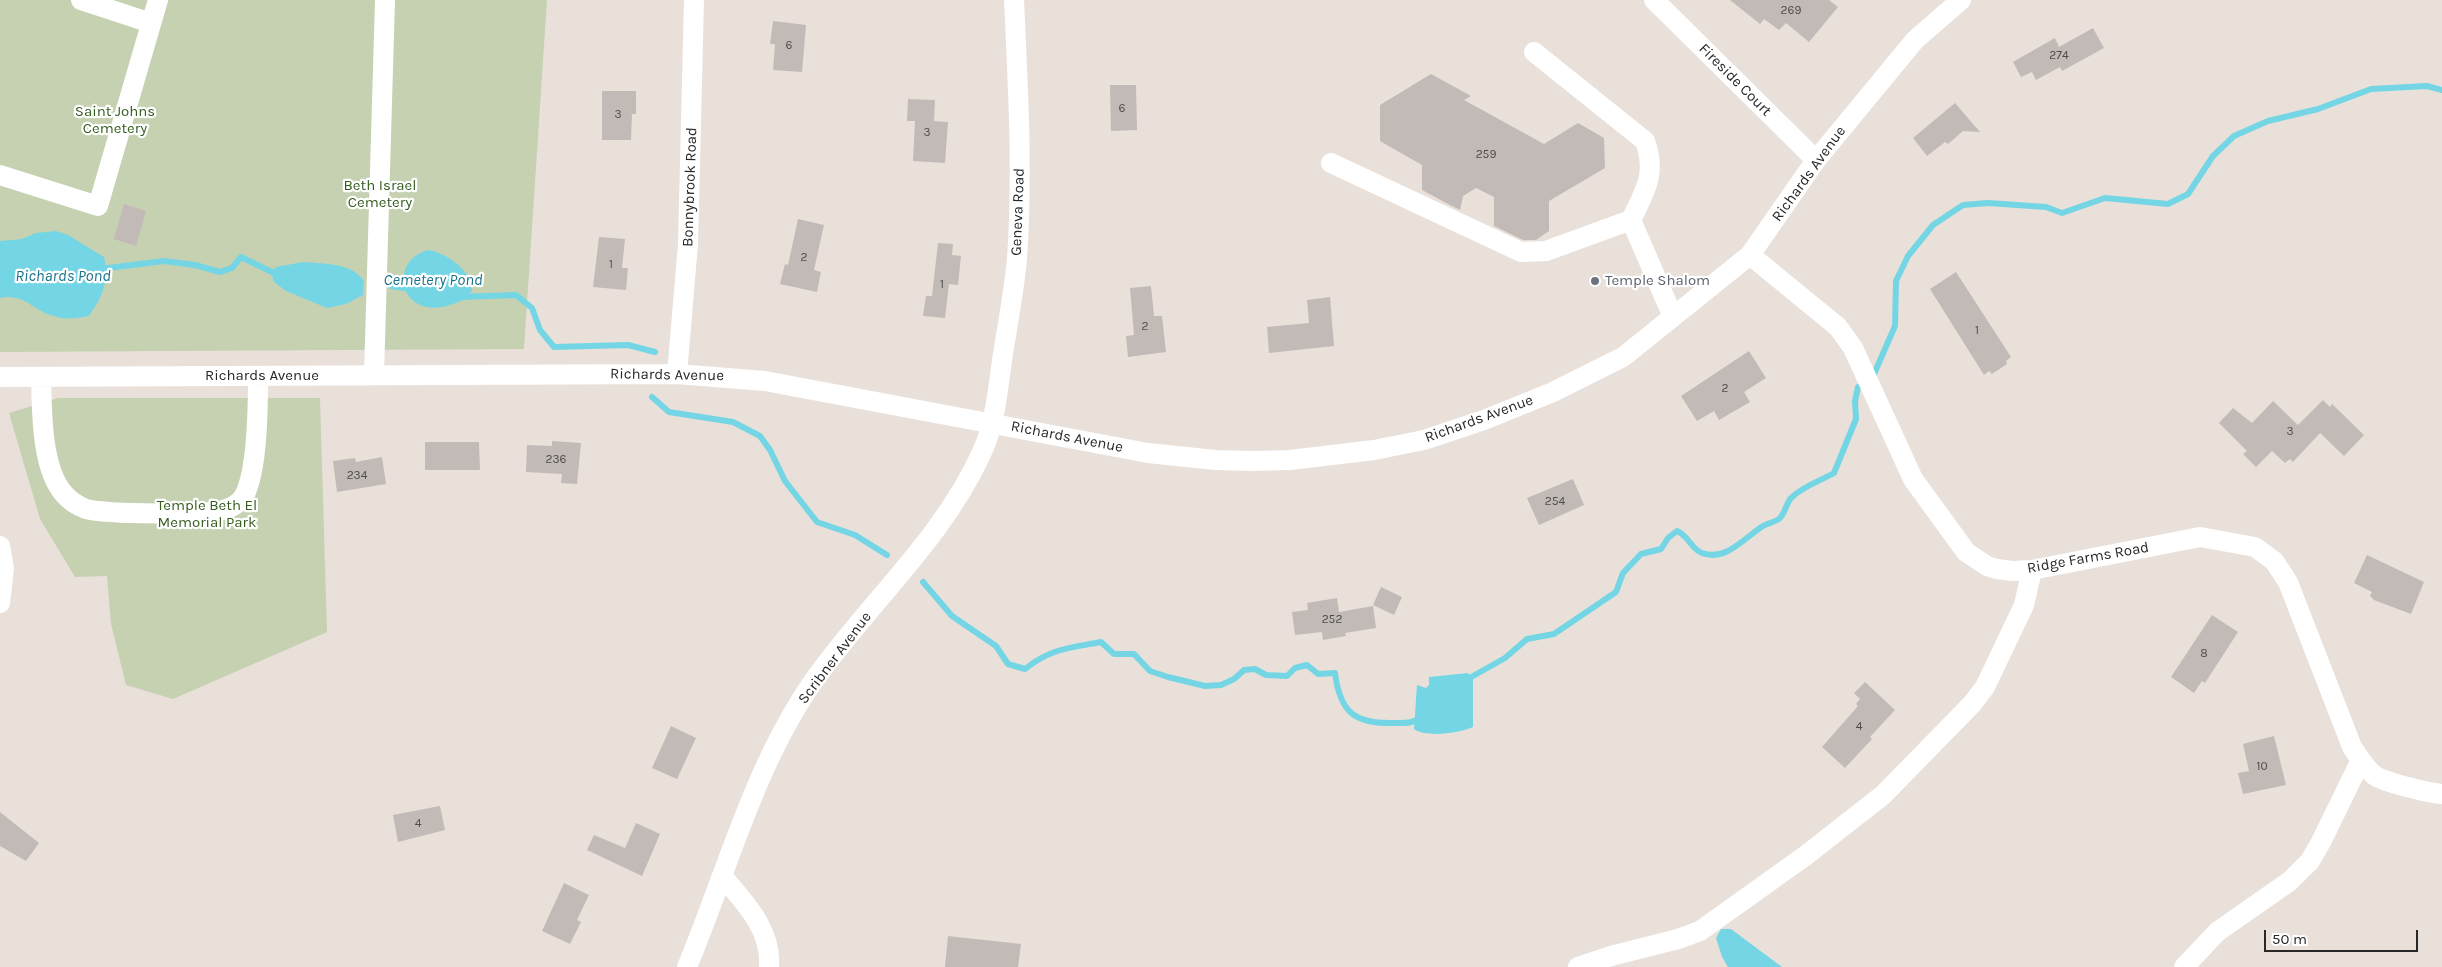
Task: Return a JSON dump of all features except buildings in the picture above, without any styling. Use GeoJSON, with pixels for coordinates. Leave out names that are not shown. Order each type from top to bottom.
{"type":"FeatureCollection","features":[{"type":"Feature","properties":{"kind":"street"},"geometry":{"type":"LineString","coordinates":[[81,0],[151,23]]}},
{"type":"Feature","properties":{"kind":"street"},"geometry":{"type":"LineString","coordinates":[[0,175],[98,206],[158,0]]}},
{"type":"Feature","properties":{"kind":"street"},"geometry":{"type":"LineString","coordinates":[[374,375],[386,0]]}},
{"type":"Feature","properties":{"kind":"street","name":"Bonnybrook Road"},"geometry":{"type":"LineString","coordinates":[[677,374],[688,244],[694,0]]}},
{"type":"Feature","properties":{"kind":"street","name":"Geneva Road"},"geometry":{"type":"LineString","coordinates":[[992,423],[1017,261],[1021,156],[1014,0]]}},
{"type":"Feature","properties":{"kind":"street","name":"Fireside Court"},"geometry":{"type":"LineString","coordinates":[[1654,0],[1816,160]]}},
{"type":"Feature","properties":{"kind":"street","name":"Richards Avenue"},"geometry":{"type":"LineString","coordinates":[[0,377],[677,374],[765,381],[1148,453],[1215,460],[1290,460],[1374,450],[1424,440],[1484,420],[1553,392],[1623,357],[1750,255],[1816,160],[1915,40],[1961,0]]}},
{"type":"Feature","properties":{"kind":"street"},"geometry":{"type":"LineString","coordinates":[[1332,163],[1521,252],[1546,251],[1631,220],[1649,180],[1651,165],[1645,141],[1534,52]]}},
{"type":"Feature","properties":{"kind":"street"},"geometry":{"type":"LineString","coordinates":[[1631,220],[1673,317]]}},
{"type":"Feature","properties":{"kind":"street","name":"Ridge Farms Road"},"geometry":{"type":"LineString","coordinates":[[1750,255],[1838,327],[1853,348],[1913,479],[1966,552],[1987,566],[1998,569],[2032,570],[2200,537],[2256,547],[2274,561],[2288,582],[2352,747],[2361,760],[2374,776],[2426,792],[2442,794]]}},
{"type":"Feature","properties":{"kind":"street"},"geometry":{"type":"LineString","coordinates":[[41,377],[42,419],[54,477],[59,488],[74,503],[97,511],[115,513],[206,512],[226,510],[236,504],[244,496],[249,482],[258,424],[258,376]]}},
{"type":"Feature","properties":{"kind":"street","name":"Scribner Avenue"},"geometry":{"type":"LineString","coordinates":[[687,967],[758,787],[792,716],[811,686],[918,554],[951,506],[982,452],[992,423]]}},
{"type":"Feature","properties":{"kind":"street"},"geometry":{"type":"LineString","coordinates":[[0,546],[4,568],[0,603]]}},
{"type":"Feature","properties":{"kind":"street"},"geometry":{"type":"LineString","coordinates":[[1578,967],[1700,931],[1805,856],[1884,795],[1986,687],[2024,605],[2032,570]]}},
{"type":"Feature","properties":{"kind":"street"},"geometry":{"type":"LineString","coordinates":[[2184,967],[2217,932],[2290,881],[2310,860],[2321,842],[2361,760]]}},
{"type":"Feature","properties":{"kind":"street"},"geometry":{"type":"LineString","coordinates":[[723,877],[762,928],[768,946],[768,967]]}},
{"type":"Feature","properties":{"kind":"green space"},"geometry":{"type":"Polygon","coordinates":[[[0,0],[547,0],[524,349],[0,352],[0,0]]]}},
{"type":"Feature","properties":{"kind":"green space","name":"Temple Beth El Memorial Park"},"geometry":{"type":"Polygon","coordinates":[[[58,398],[320,398],[327,632],[173,699],[126,685],[111,624],[107,576],[75,577],[40,519],[9,413],[58,398]]]}},
{"type":"Feature","properties":{"kind":"water","name":"Richards Pond"},"geometry":{"type":"Polygon","coordinates":[[[56,231],[68,235],[104,257],[106,273],[104,288],[89,316],[60,318],[15,298],[0,298],[0,241],[22,239],[36,233],[56,231]]]}},
{"type":"Feature","properties":{"kind":"water","name":"Cemetery Pond"},"geometry":{"type":"Polygon","coordinates":[[[428,250],[450,259],[463,270],[471,284],[472,291],[465,298],[450,305],[433,308],[420,305],[410,298],[405,288],[404,277],[407,266],[415,256],[428,250]]]}},
{"type":"Feature","properties":{"kind":"water"},"geometry":{"type":"Polygon","coordinates":[[[303,262],[336,265],[352,270],[364,281],[363,295],[346,304],[327,308],[286,291],[274,282],[271,273],[276,267],[303,262]]]}},
{"type":"Feature","properties":{"kind":"water"},"geometry":{"type":"Polygon","coordinates":[[[1468,673],[1473,678],[1473,727],[1443,734],[1419,732],[1414,729],[1417,685],[1426,688],[1429,685],[1429,677],[1468,673]]]}},
{"type":"Feature","properties":{"kind":"water"},"geometry":{"type":"Polygon","coordinates":[[[1721,929],[1731,929],[1782,967],[1728,967],[1722,957],[1716,938],[1721,929]]]}},
{"type":"Feature","properties":{"kind":"waterway"},"geometry":{"type":"LineString","coordinates":[[1874,374],[1895,326],[1896,281],[1908,256],[1933,225],[1963,205],[1988,203],[2046,207],[2062,213],[2105,198],[2168,204],[2188,194],[2213,156],[2234,136],[2268,121],[2318,109],[2371,89],[2427,86],[2442,90]]}},
{"type":"Feature","properties":{"kind":"waterway"},"geometry":{"type":"LineString","coordinates":[[100,269],[164,261],[195,265],[220,272],[232,268],[241,257],[278,275]]}},
{"type":"Feature","properties":{"kind":"waterway"},"geometry":{"type":"LineString","coordinates":[[391,286],[411,289]]}},
{"type":"Feature","properties":{"kind":"waterway"},"geometry":{"type":"LineString","coordinates":[[460,297],[516,295],[532,308],[540,330],[554,347],[628,345],[655,352]]}},
{"type":"Feature","properties":{"kind":"waterway"},"geometry":{"type":"LineString","coordinates":[[1466,680],[1505,658],[1527,639],[1554,634],[1616,592],[1623,573],[1641,554],[1661,549],[1668,538],[1677,531],[1698,551],[1711,555],[1719,554],[1735,547],[1763,526],[1780,518],[1791,498],[1806,487],[1834,473],[1856,419],[1855,401],[1858,387]]}},
{"type":"Feature","properties":{"kind":"waterway"},"geometry":{"type":"LineString","coordinates":[[652,397],[669,412],[733,422],[760,436],[770,450],[785,481],[817,522],[855,535],[887,555]]}},
{"type":"Feature","properties":{"kind":"waterway"},"geometry":{"type":"LineString","coordinates":[[923,582],[952,616],[996,646],[1008,664],[1025,669],[1052,653],[1101,642],[1114,654],[1134,654],[1150,671],[1205,686],[1221,685],[1234,679],[1244,670],[1255,669],[1266,675],[1287,676],[1295,668],[1307,665],[1318,674],[1335,673],[1341,698],[1346,707],[1360,718],[1380,723],[1411,722],[1420,718]]}},
{"type":"Feature","properties":{"kind":"place","name":"Temple Shalom"},"geometry":{"type":"Point","coordinates":[1595,281]}},
{"type":"Feature","properties":{"kind":"park label","name":"Saint Johns Cemetery"},"geometry":{"type":"Point","coordinates":[115,120]}},
{"type":"Feature","properties":{"kind":"park label","name":"Beth Israel Cemetery"},"geometry":{"type":"Point","coordinates":[380,194]}}]}
